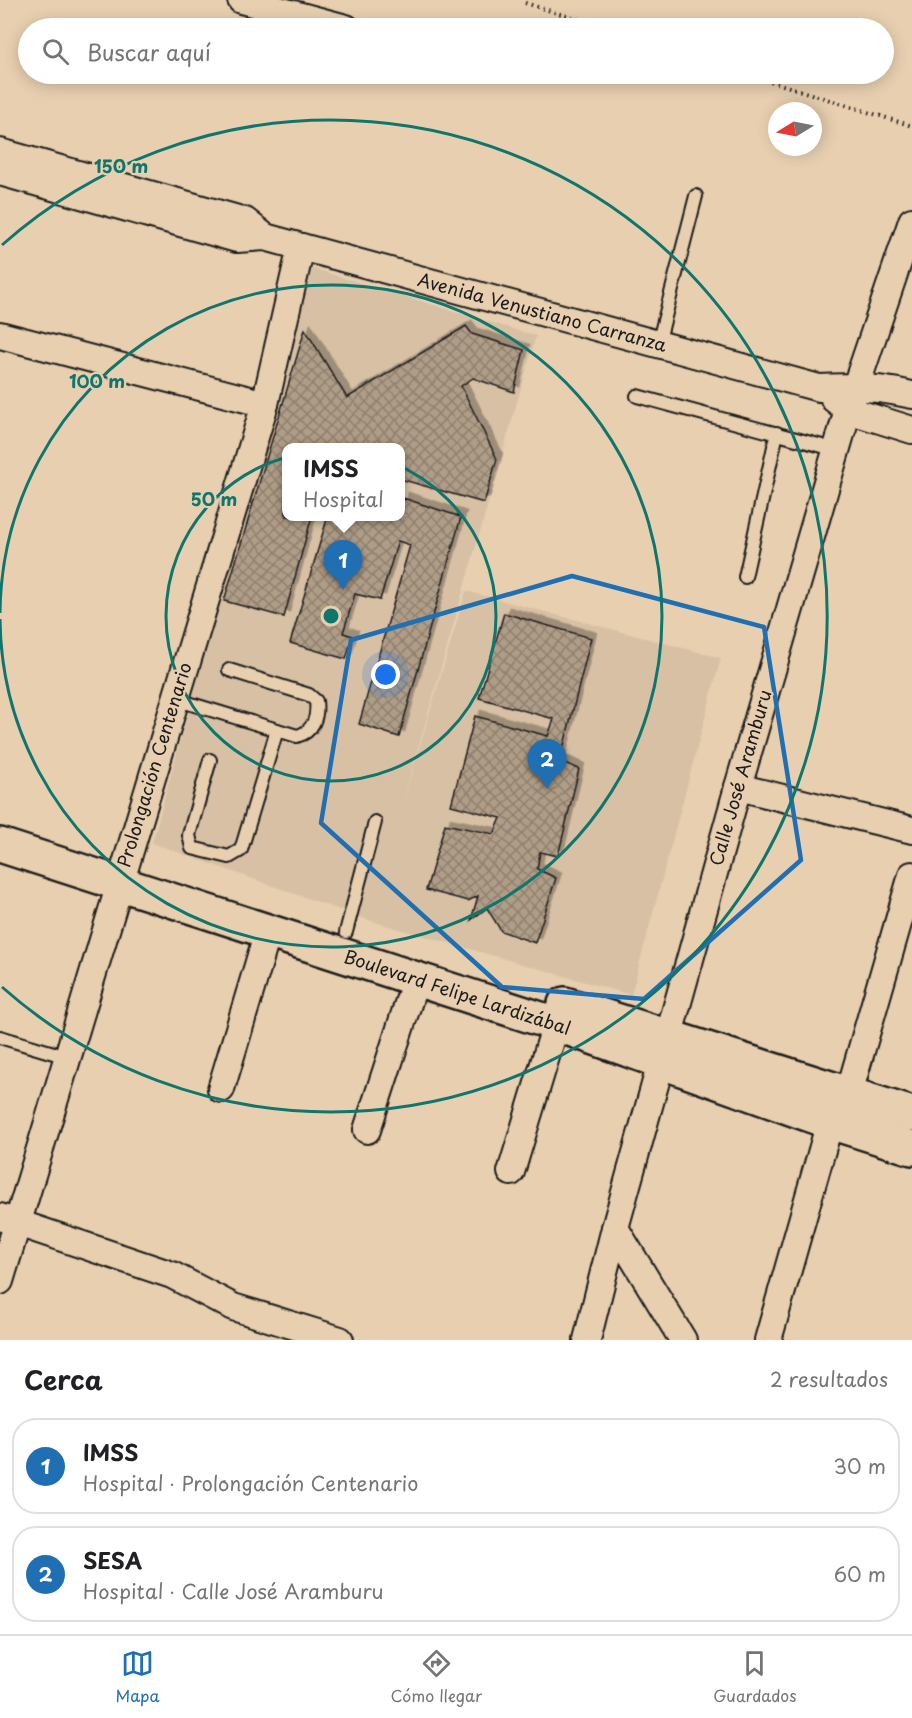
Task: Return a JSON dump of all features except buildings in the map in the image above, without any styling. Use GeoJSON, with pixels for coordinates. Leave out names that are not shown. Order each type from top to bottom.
{"type":"FeatureCollection","features":[{"type":"Feature","properties":{"kind":"main road","name":"Boulevard Felipe Lardizábal"},"geometry":{"type":"LineString","coordinates":[[0,822],[268,932],[399,966],[665,1050],[830,1122],[912,1148]]}},
{"type":"Feature","properties":{"kind":"main road","name":"Boulevard Felipe Lardizábal"},"geometry":{"type":"LineString","coordinates":[[0,845],[346,932],[399,966],[556,1024],[849,1093],[912,1114]]}},
{"type":"Feature","properties":{"kind":"street"},"geometry":{"type":"LineString","coordinates":[[241,0],[308,18]]}},
{"type":"Feature","properties":{"kind":"street","name":"Avenida Venustiano Carranza"},"geometry":{"type":"LineString","coordinates":[[9,164],[237,239],[265,237],[819,388],[852,398],[912,430]]}},
{"type":"Feature","properties":{"kind":"street","name":"Calle José Aramburu"},"geometry":{"type":"LineString","coordinates":[[587,1340],[615,1228],[738,787],[852,398],[912,221]]}},
{"type":"Feature","properties":{"kind":"street","name":"Prolongación Centenario"},"geometry":{"type":"LineString","coordinates":[[0,1281],[9,1220],[67,1057],[265,404],[301,247]]}},
{"type":"Feature","properties":{"kind":"street"},"geometry":{"type":"LineString","coordinates":[[0,335],[265,404]]}},
{"type":"Feature","properties":{"kind":"street"},"geometry":{"type":"LineString","coordinates":[[852,398],[888,389],[912,395]]}},
{"type":"Feature","properties":{"kind":"street"},"geometry":{"type":"LineString","coordinates":[[738,787],[912,830]]}},
{"type":"Feature","properties":{"kind":"street"},"geometry":{"type":"LineString","coordinates":[[849,1093],[912,875]]}},
{"type":"Feature","properties":{"kind":"street"},"geometry":{"type":"LineString","coordinates":[[221,1089],[268,932]]}},
{"type":"Feature","properties":{"kind":"street"},"geometry":{"type":"LineString","coordinates":[[367,1130],[399,966]]}},
{"type":"Feature","properties":{"kind":"street"},"geometry":{"type":"LineString","coordinates":[[510,1172],[556,1024]]}},
{"type":"Feature","properties":{"kind":"street"},"geometry":{"type":"LineString","coordinates":[[768,1340],[830,1122]]}},
{"type":"Feature","properties":{"kind":"street"},"geometry":{"type":"LineString","coordinates":[[9,1220],[172,1275],[233,1307],[340,1340]]}},
{"type":"Feature","properties":{"kind":"street"},"geometry":{"type":"LineString","coordinates":[[615,1228],[683,1340]]}},
{"type":"Feature","properties":{"kind":"lane"},"geometry":{"type":"LineString","coordinates":[[658,345],[696,196]]}},
{"type":"Feature","properties":{"kind":"lane"},"geometry":{"type":"LineString","coordinates":[[637,396],[837,450]]}},
{"type":"Feature","properties":{"kind":"lane"},"geometry":{"type":"LineString","coordinates":[[745,578],[777,433]]}},
{"type":"Feature","properties":{"kind":"lane"},"geometry":{"type":"LineString","coordinates":[[175,699],[297,736],[305,734],[311,728],[317,709],[316,701],[309,695],[229,670]]}},
{"type":"Feature","properties":{"kind":"lane"},"geometry":{"type":"LineString","coordinates":[[210,760],[189,835],[192,848],[228,857],[241,850],[277,730]]}},
{"type":"Feature","properties":{"kind":"lane"},"geometry":{"type":"LineString","coordinates":[[346,932],[375,822]]}},
{"type":"Feature","properties":{"kind":"lane"},"geometry":{"type":"LineString","coordinates":[[0,1037],[67,1057]]}},
{"type":"Feature","properties":{"kind":"path"},"geometry":{"type":"LineString","coordinates":[[525,3],[574,18]]}},
{"type":"Feature","properties":{"kind":"path"},"geometry":{"type":"LineString","coordinates":[[780,84],[912,126]]}},
{"type":"Feature","properties":{"kind":"highlighted area"},"geometry":{"type":"Polygon","coordinates":[[[572,576],[764,627],[801,860],[644,999],[502,987],[321,823],[351,640],[572,576]]]}},
{"type":"Feature","properties":{"kind":"shaded area"},"geometry":{"type":"Polygon","coordinates":[[[311,268],[536,336],[399,815],[466,591],[721,658],[631,995],[368,920],[152,843],[311,268]]]}},
{"type":"Feature","properties":{"kind":"place","name":"IMSS"},"geometry":{"type":"Point","coordinates":[343,590]}},
{"type":"Feature","properties":{"kind":"place","name":"SESA"},"geometry":{"type":"Point","coordinates":[547,789]}}]}
